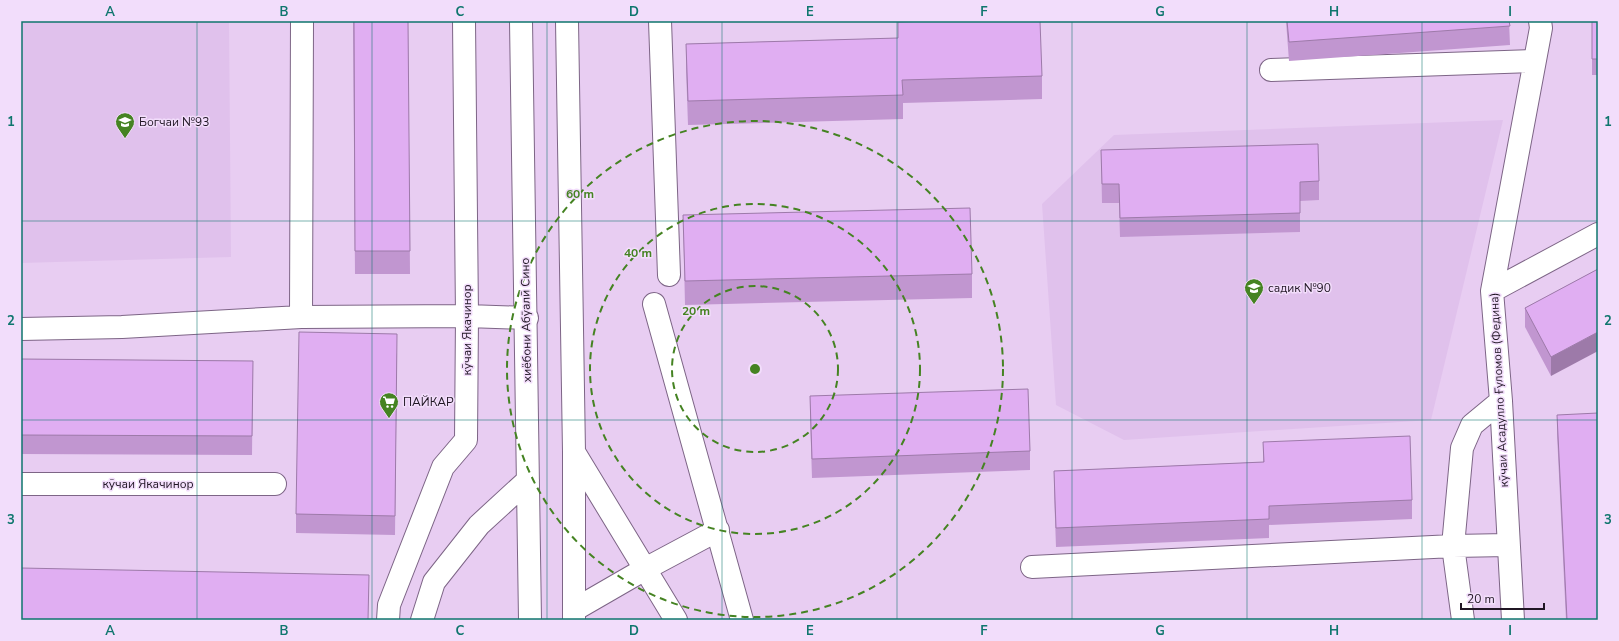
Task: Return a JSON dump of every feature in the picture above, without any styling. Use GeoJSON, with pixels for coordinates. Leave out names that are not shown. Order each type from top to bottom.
{"type":"FeatureCollection","features":[{"type":"Feature","properties":{"kind":"main road"},"geometry":{"type":"LineString","coordinates":[[301,317],[302,21]]}},
{"type":"Feature","properties":{"kind":"main road","name":"кӯчаи Якачинор"},"geometry":{"type":"LineString","coordinates":[[388,620],[389,605],[443,467],[466,440],[467,316],[464,21]]}},
{"type":"Feature","properties":{"kind":"main road","name":"хиёбони Абӯалӣ Сино"},"geometry":{"type":"LineString","coordinates":[[521,21],[530,620]]}},
{"type":"Feature","properties":{"kind":"main road"},"geometry":{"type":"LineString","coordinates":[[568,21],[574,452],[574,615]]}},
{"type":"Feature","properties":{"kind":"main road"},"geometry":{"type":"LineString","coordinates":[[660,21],[669,275]]}},
{"type":"Feature","properties":{"kind":"main road","name":"кӯчаи Асадулло Ғуломов (Федина)"},"geometry":{"type":"LineString","coordinates":[[1513,620],[1501,401],[1492,291],[1540,28],[1540,21]]}},
{"type":"Feature","properties":{"kind":"main road"},"geometry":{"type":"LineString","coordinates":[[1271,70],[1534,61]]}},
{"type":"Feature","properties":{"kind":"main road"},"geometry":{"type":"LineString","coordinates":[[1492,291],[1598,234]]}},
{"type":"Feature","properties":{"kind":"main road"},"geometry":{"type":"LineString","coordinates":[[654,304],[742,620]]}},
{"type":"Feature","properties":{"kind":"main road"},"geometry":{"type":"LineString","coordinates":[[21,329],[122,327],[301,317],[467,316],[526,318]]}},
{"type":"Feature","properties":{"kind":"main road"},"geometry":{"type":"LineString","coordinates":[[1463,620],[1453,546],[1462,448],[1472,425],[1501,401]]}},
{"type":"Feature","properties":{"kind":"main road"},"geometry":{"type":"LineString","coordinates":[[574,452],[676,620]]}},
{"type":"Feature","properties":{"kind":"main road"},"geometry":{"type":"LineString","coordinates":[[422,620],[434,582],[479,525],[528,480]]}},
{"type":"Feature","properties":{"kind":"main road","name":"кӯчаи Якачинор"},"geometry":{"type":"LineString","coordinates":[[21,484],[275,484]]}},
{"type":"Feature","properties":{"kind":"main road"},"geometry":{"type":"LineString","coordinates":[[574,615],[645,568],[718,530]]}},
{"type":"Feature","properties":{"kind":"main road"},"geometry":{"type":"LineString","coordinates":[[1032,567],[1453,546],[1508,545]]}},
{"type":"Feature","properties":{"kind":"shaded area","name":"Богчаи №93"},"geometry":{"type":"Polygon","coordinates":[[[21,21],[229,21],[231,257],[21,263],[21,21]]]}},
{"type":"Feature","properties":{"kind":"shaded area","name":"садик №90"},"geometry":{"type":"Polygon","coordinates":[[[1503,120],[1431,420],[1124,440],[1056,405],[1042,204],[1114,135],[1503,120]]]}},
{"type":"Feature","properties":{"kind":"building"},"geometry":{"type":"Polygon","coordinates":[[[354,21],[408,21],[410,251],[355,251],[354,21]]]}},
{"type":"Feature","properties":{"kind":"building"},"geometry":{"type":"Polygon","coordinates":[[[1040,21],[1042,76],[902,80],[903,95],[688,101],[686,44],[898,38],[898,22],[1040,21]]]}},
{"type":"Feature","properties":{"kind":"building"},"geometry":{"type":"Polygon","coordinates":[[[1287,21],[1509,21],[1510,26],[1289,42],[1287,21]]]}},
{"type":"Feature","properties":{"kind":"building"},"geometry":{"type":"Polygon","coordinates":[[[1592,21],[1598,21],[1598,59],[1592,59],[1592,21]]]}},
{"type":"Feature","properties":{"kind":"building"},"geometry":{"type":"Polygon","coordinates":[[[1318,144],[1319,181],[1300,182],[1300,213],[1120,218],[1119,184],[1102,184],[1101,150],[1318,144]]]}},
{"type":"Feature","properties":{"kind":"building"},"geometry":{"type":"Polygon","coordinates":[[[970,208],[972,274],[685,281],[683,215],[970,208]]]}},
{"type":"Feature","properties":{"kind":"building"},"geometry":{"type":"Polygon","coordinates":[[[1598,269],[1598,332],[1551,357],[1525,308],[1598,269]]]}},
{"type":"Feature","properties":{"kind":"building"},"geometry":{"type":"Polygon","coordinates":[[[299,332],[397,334],[395,516],[296,514],[299,332]]]}},
{"type":"Feature","properties":{"kind":"building"},"geometry":{"type":"Polygon","coordinates":[[[21,359],[253,361],[252,436],[21,435],[21,359]]]}},
{"type":"Feature","properties":{"kind":"building"},"geometry":{"type":"Polygon","coordinates":[[[1028,389],[1030,451],[812,459],[810,396],[1028,389]]]}},
{"type":"Feature","properties":{"kind":"building"},"geometry":{"type":"Polygon","coordinates":[[[1598,413],[1598,620],[1567,620],[1557,415],[1598,413]]]}},
{"type":"Feature","properties":{"kind":"building"},"geometry":{"type":"Polygon","coordinates":[[[1410,436],[1412,500],[1269,506],[1269,519],[1056,528],[1054,471],[1264,462],[1263,442],[1410,436]]]}},
{"type":"Feature","properties":{"kind":"building"},"geometry":{"type":"Polygon","coordinates":[[[21,568],[369,575],[368,620],[21,620],[21,568]]]}},
{"type":"Feature","properties":{"kind":"place","name":"Богчаи №93"},"geometry":{"type":"Point","coordinates":[125,139]}},
{"type":"Feature","properties":{"kind":"place","name":"садик №90"},"geometry":{"type":"Point","coordinates":[1254,305]}},
{"type":"Feature","properties":{"kind":"place","name":"ПАЙКАР"},"geometry":{"type":"Point","coordinates":[389,419]}}]}
